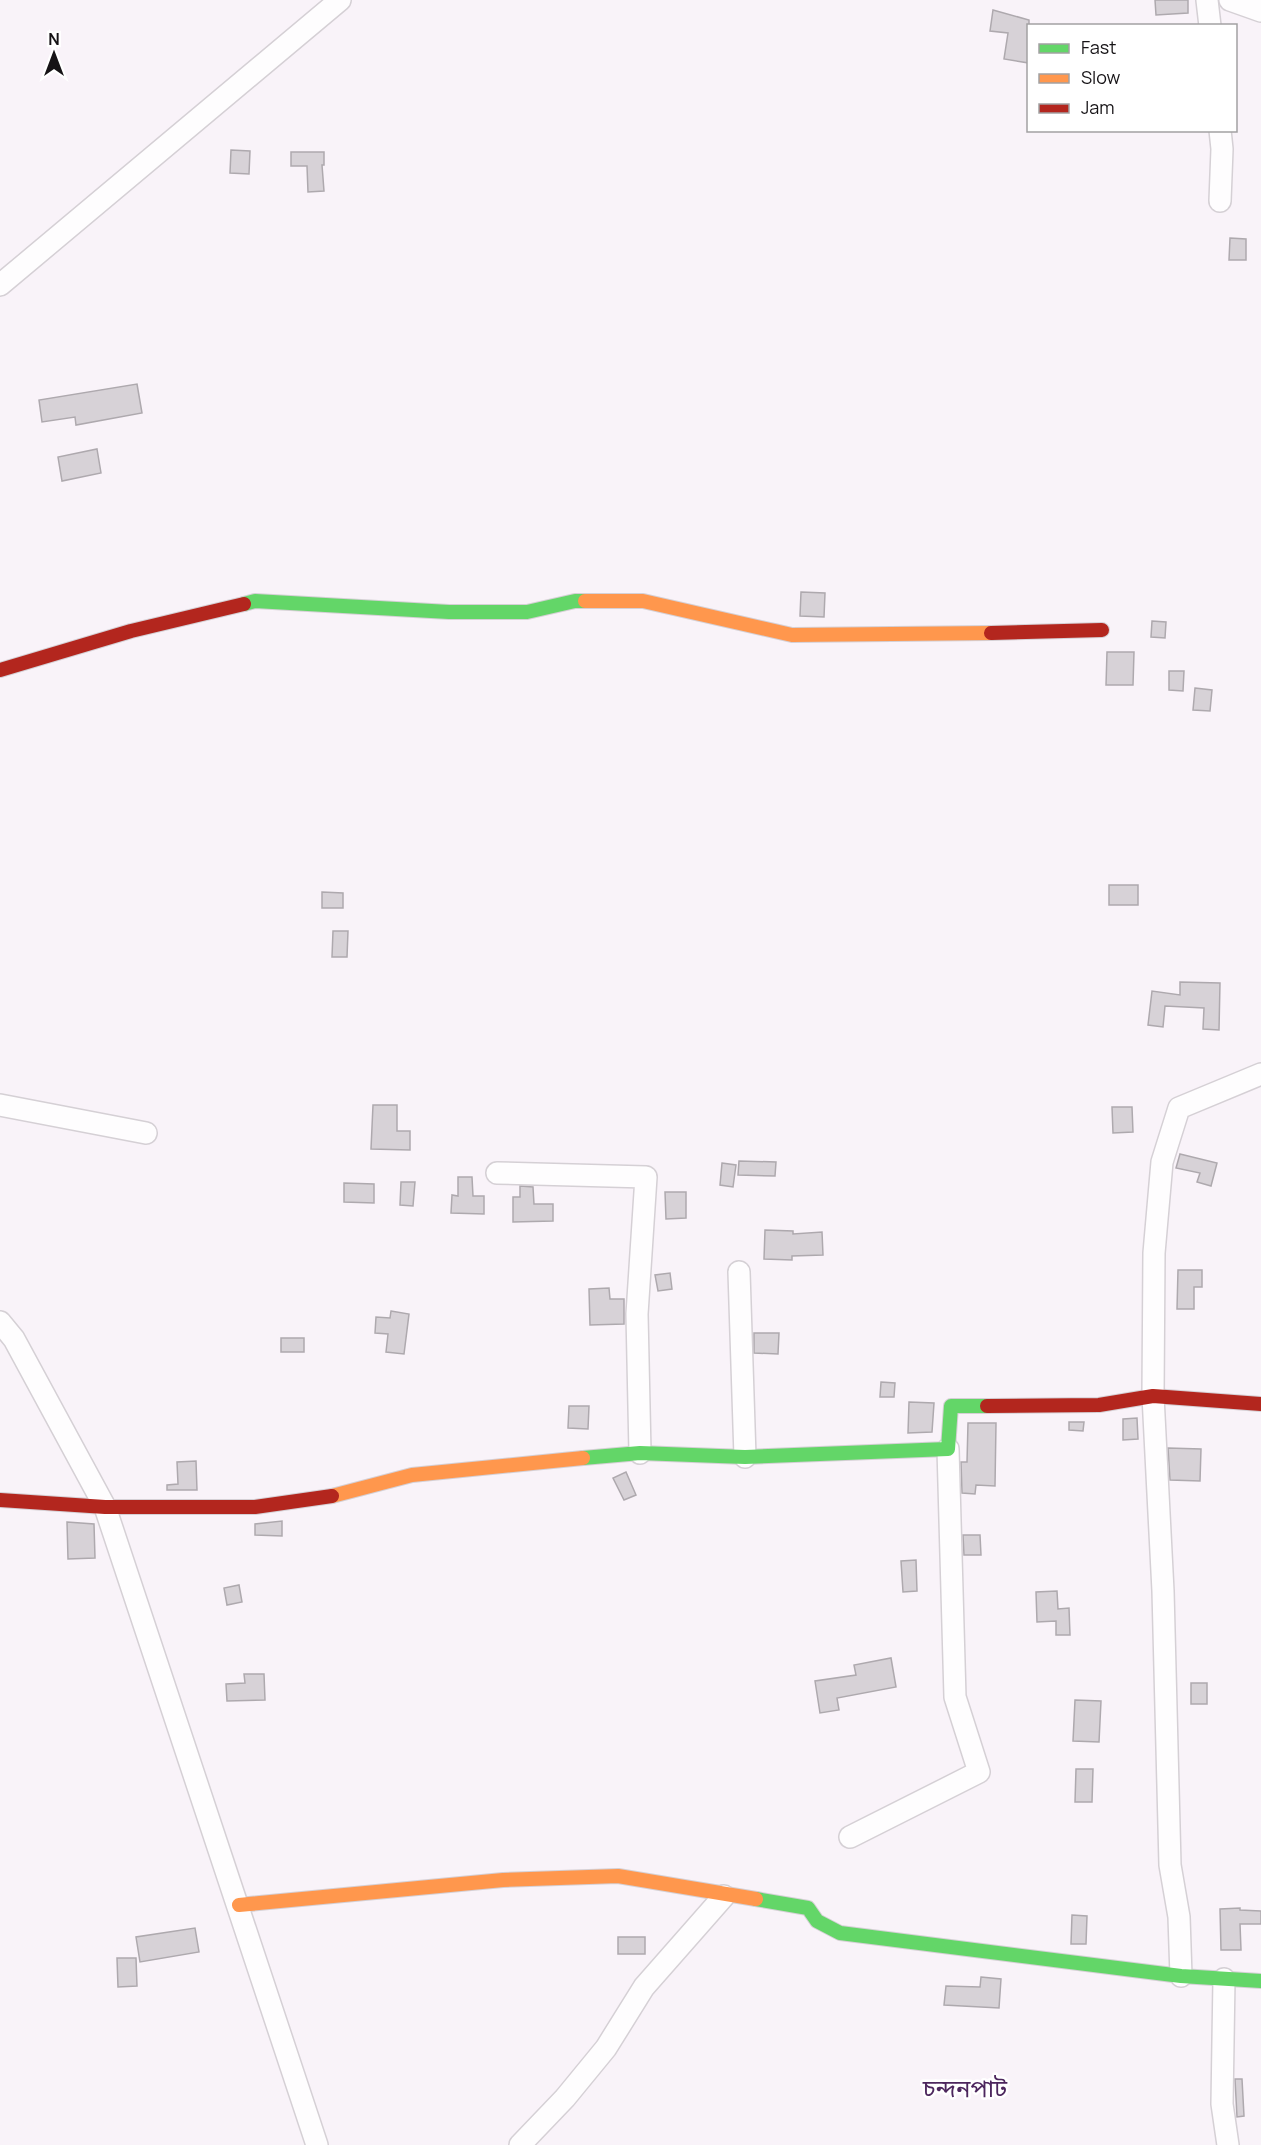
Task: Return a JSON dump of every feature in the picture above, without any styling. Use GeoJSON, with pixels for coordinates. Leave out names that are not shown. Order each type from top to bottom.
{"type":"FeatureCollection","features":[{"type":"Feature","properties":{"kind":"street"},"geometry":{"type":"LineString","coordinates":[[0,285],[340,0]]}},
{"type":"Feature","properties":{"kind":"street"},"geometry":{"type":"LineString","coordinates":[[1207,0],[1210,24]]}},
{"type":"Feature","properties":{"kind":"street"},"geometry":{"type":"LineString","coordinates":[[1230,0],[1261,10]]}},
{"type":"Feature","properties":{"kind":"street"},"geometry":{"type":"LineString","coordinates":[[1220,132],[1222,150],[1220,201]]}},
{"type":"Feature","properties":{"kind":"street"},"geometry":{"type":"LineString","coordinates":[[0,670],[131,631],[255,601],[449,612],[527,612],[575,601],[643,601],[792,635],[933,635],[1101,630]]}},
{"type":"Feature","properties":{"kind":"street"},"geometry":{"type":"LineString","coordinates":[[1181,1976],[1179,1917],[1170,1865],[1164,1591],[1153,1396],[1154,1253],[1162,1162],[1179,1108],[1261,1074]]}},
{"type":"Feature","properties":{"kind":"street"},"geometry":{"type":"LineString","coordinates":[[0,1105],[146,1133]]}},
{"type":"Feature","properties":{"kind":"street"},"geometry":{"type":"LineString","coordinates":[[497,1173],[646,1177],[637,1314],[640,1453]]}},
{"type":"Feature","properties":{"kind":"street"},"geometry":{"type":"LineString","coordinates":[[740,1272],[745,1458]]}},
{"type":"Feature","properties":{"kind":"street"},"geometry":{"type":"LineString","coordinates":[[0,1322],[14,1339],[105,1507],[317,2145]]}},
{"type":"Feature","properties":{"kind":"street"},"geometry":{"type":"LineString","coordinates":[[850,1837],[980,1772],[955,1697],[948,1449],[951,1406],[1099,1405],[1153,1396],[1261,1404]]}},
{"type":"Feature","properties":{"kind":"street"},"geometry":{"type":"LineString","coordinates":[[0,1500],[105,1507],[255,1507],[322,1499],[412,1475],[640,1453],[745,1458],[948,1449]]}},
{"type":"Feature","properties":{"kind":"street"},"geometry":{"type":"LineString","coordinates":[[239,1905],[503,1880],[618,1876],[724,1896],[808,1908],[817,1922],[840,1933],[1181,1976],[1261,1981]]}},
{"type":"Feature","properties":{"kind":"street"},"geometry":{"type":"LineString","coordinates":[[520,2145],[565,2098],[606,2048],[644,1988],[724,1896]]}},
{"type":"Feature","properties":{"kind":"street"},"geometry":{"type":"LineString","coordinates":[[1224,1979],[1222,2104],[1228,2145]]}},
{"type":"Feature","properties":{"kind":"building"},"geometry":{"type":"Polygon","coordinates":[[[1155,0],[1188,0],[1188,13],[1156,15],[1155,0]]]}},
{"type":"Feature","properties":{"kind":"building"},"geometry":{"type":"Polygon","coordinates":[[[993,10],[1029,20],[1027,24],[1027,63],[1004,59],[1008,33],[990,31],[993,10]]]}},
{"type":"Feature","properties":{"kind":"building"},"geometry":{"type":"Polygon","coordinates":[[[231,150],[250,151],[249,174],[230,173],[231,150]]]}},
{"type":"Feature","properties":{"kind":"building"},"geometry":{"type":"Polygon","coordinates":[[[291,152],[324,152],[324,165],[322,165],[324,191],[308,192],[307,166],[291,166],[291,152]]]}},
{"type":"Feature","properties":{"kind":"building"},"geometry":{"type":"Polygon","coordinates":[[[1230,238],[1246,239],[1246,260],[1229,260],[1230,238]]]}},
{"type":"Feature","properties":{"kind":"building"},"geometry":{"type":"Polygon","coordinates":[[[137,384],[142,413],[76,425],[75,417],[42,422],[39,400],[137,384]]]}},
{"type":"Feature","properties":{"kind":"building"},"geometry":{"type":"Polygon","coordinates":[[[97,449],[101,473],[62,481],[58,457],[97,449]]]}},
{"type":"Feature","properties":{"kind":"building"},"geometry":{"type":"Polygon","coordinates":[[[801,592],[825,593],[824,617],[800,616],[801,592]]]}},
{"type":"Feature","properties":{"kind":"building"},"geometry":{"type":"Polygon","coordinates":[[[1152,621],[1166,622],[1165,638],[1151,637],[1152,621]]]}},
{"type":"Feature","properties":{"kind":"building"},"geometry":{"type":"Polygon","coordinates":[[[1107,652],[1134,652],[1133,685],[1106,685],[1107,652]]]}},
{"type":"Feature","properties":{"kind":"building"},"geometry":{"type":"Polygon","coordinates":[[[1169,671],[1184,671],[1183,691],[1169,690],[1169,671]]]}},
{"type":"Feature","properties":{"kind":"building"},"geometry":{"type":"Polygon","coordinates":[[[1195,688],[1212,690],[1210,711],[1193,710],[1195,688]]]}},
{"type":"Feature","properties":{"kind":"building"},"geometry":{"type":"Polygon","coordinates":[[[1109,885],[1138,885],[1138,905],[1109,905],[1109,885]]]}},
{"type":"Feature","properties":{"kind":"building"},"geometry":{"type":"Polygon","coordinates":[[[322,892],[343,893],[343,908],[322,908],[322,892]]]}},
{"type":"Feature","properties":{"kind":"building"},"geometry":{"type":"Polygon","coordinates":[[[333,931],[348,931],[347,957],[332,957],[333,931]]]}},
{"type":"Feature","properties":{"kind":"building"},"geometry":{"type":"Polygon","coordinates":[[[1180,982],[1220,983],[1219,1030],[1203,1029],[1204,1008],[1165,1006],[1163,1027],[1148,1025],[1152,991],[1180,995],[1180,982]]]}},
{"type":"Feature","properties":{"kind":"building"},"geometry":{"type":"Polygon","coordinates":[[[373,1105],[397,1105],[397,1131],[410,1131],[410,1150],[371,1149],[373,1105]]]}},
{"type":"Feature","properties":{"kind":"building"},"geometry":{"type":"Polygon","coordinates":[[[1112,1107],[1132,1107],[1133,1132],[1113,1133],[1112,1107]]]}},
{"type":"Feature","properties":{"kind":"building"},"geometry":{"type":"Polygon","coordinates":[[[1180,1154],[1217,1163],[1211,1186],[1197,1182],[1200,1173],[1176,1168],[1180,1154]]]}},
{"type":"Feature","properties":{"kind":"building"},"geometry":{"type":"Polygon","coordinates":[[[739,1161],[776,1162],[775,1176],[738,1175],[739,1161]]]}},
{"type":"Feature","properties":{"kind":"building"},"geometry":{"type":"Polygon","coordinates":[[[722,1163],[736,1165],[733,1187],[720,1185],[722,1163]]]}},
{"type":"Feature","properties":{"kind":"building"},"geometry":{"type":"Polygon","coordinates":[[[458,1177],[472,1177],[473,1196],[484,1196],[484,1214],[451,1213],[452,1195],[458,1196],[458,1177]]]}},
{"type":"Feature","properties":{"kind":"building"},"geometry":{"type":"Polygon","coordinates":[[[401,1182],[415,1182],[413,1206],[400,1205],[401,1182]]]}},
{"type":"Feature","properties":{"kind":"building"},"geometry":{"type":"Polygon","coordinates":[[[344,1183],[374,1184],[374,1203],[344,1202],[344,1183]]]}},
{"type":"Feature","properties":{"kind":"building"},"geometry":{"type":"Polygon","coordinates":[[[520,1186],[533,1187],[534,1204],[553,1204],[553,1221],[513,1222],[513,1197],[520,1197],[520,1186]]]}},
{"type":"Feature","properties":{"kind":"building"},"geometry":{"type":"Polygon","coordinates":[[[665,1192],[686,1192],[686,1218],[666,1219],[665,1192]]]}},
{"type":"Feature","properties":{"kind":"building"},"geometry":{"type":"Polygon","coordinates":[[[765,1230],[793,1231],[793,1234],[822,1232],[823,1255],[792,1256],[792,1260],[764,1259],[765,1230]]]}},
{"type":"Feature","properties":{"kind":"building"},"geometry":{"type":"Polygon","coordinates":[[[1178,1270],[1202,1270],[1202,1287],[1194,1287],[1194,1309],[1177,1309],[1178,1270]]]}},
{"type":"Feature","properties":{"kind":"building"},"geometry":{"type":"Polygon","coordinates":[[[670,1273],[672,1289],[658,1291],[655,1275],[670,1273]]]}},
{"type":"Feature","properties":{"kind":"building"},"geometry":{"type":"Polygon","coordinates":[[[609,1288],[610,1299],[624,1299],[624,1324],[590,1325],[589,1289],[609,1288]]]}},
{"type":"Feature","properties":{"kind":"building"},"geometry":{"type":"Polygon","coordinates":[[[391,1311],[409,1314],[404,1354],[386,1352],[388,1334],[375,1333],[376,1317],[390,1318],[391,1311]]]}},
{"type":"Feature","properties":{"kind":"building"},"geometry":{"type":"Polygon","coordinates":[[[754,1333],[779,1333],[778,1354],[754,1353],[754,1333]]]}},
{"type":"Feature","properties":{"kind":"building"},"geometry":{"type":"Polygon","coordinates":[[[281,1338],[304,1338],[304,1352],[281,1352],[281,1338]]]}},
{"type":"Feature","properties":{"kind":"building"},"geometry":{"type":"Polygon","coordinates":[[[881,1382],[895,1383],[894,1397],[880,1397],[881,1382]]]}},
{"type":"Feature","properties":{"kind":"building"},"geometry":{"type":"Polygon","coordinates":[[[909,1402],[934,1403],[932,1432],[908,1433],[909,1402]]]}},
{"type":"Feature","properties":{"kind":"building"},"geometry":{"type":"Polygon","coordinates":[[[569,1406],[589,1406],[588,1429],[568,1428],[569,1406]]]}},
{"type":"Feature","properties":{"kind":"building"},"geometry":{"type":"Polygon","coordinates":[[[1137,1418],[1138,1439],[1123,1440],[1123,1419],[1137,1418]]]}},
{"type":"Feature","properties":{"kind":"building"},"geometry":{"type":"Polygon","coordinates":[[[1069,1422],[1084,1422],[1083,1431],[1069,1430],[1069,1422]]]}},
{"type":"Feature","properties":{"kind":"building"},"geometry":{"type":"Polygon","coordinates":[[[968,1423],[996,1423],[995,1486],[976,1485],[975,1494],[962,1493],[961,1462],[967,1462],[968,1423]]]}},
{"type":"Feature","properties":{"kind":"building"},"geometry":{"type":"Polygon","coordinates":[[[1168,1448],[1201,1449],[1200,1481],[1170,1480],[1168,1448]]]}},
{"type":"Feature","properties":{"kind":"building"},"geometry":{"type":"Polygon","coordinates":[[[196,1461],[197,1490],[167,1490],[167,1485],[178,1484],[177,1462],[196,1461]]]}},
{"type":"Feature","properties":{"kind":"building"},"geometry":{"type":"Polygon","coordinates":[[[626,1472],[636,1495],[624,1500],[613,1478],[626,1472]]]}},
{"type":"Feature","properties":{"kind":"building"},"geometry":{"type":"Polygon","coordinates":[[[282,1521],[282,1536],[255,1535],[255,1524],[282,1521]]]}},
{"type":"Feature","properties":{"kind":"building"},"geometry":{"type":"Polygon","coordinates":[[[67,1522],[94,1524],[95,1558],[68,1559],[67,1522]]]}},
{"type":"Feature","properties":{"kind":"building"},"geometry":{"type":"Polygon","coordinates":[[[963,1535],[980,1535],[981,1555],[964,1555],[963,1535]]]}},
{"type":"Feature","properties":{"kind":"building"},"geometry":{"type":"Polygon","coordinates":[[[916,1560],[917,1591],[903,1592],[901,1561],[916,1560]]]}},
{"type":"Feature","properties":{"kind":"building"},"geometry":{"type":"Polygon","coordinates":[[[239,1585],[242,1602],[227,1605],[224,1588],[239,1585]]]}},
{"type":"Feature","properties":{"kind":"building"},"geometry":{"type":"Polygon","coordinates":[[[1057,1591],[1058,1609],[1069,1608],[1070,1635],[1056,1635],[1056,1621],[1037,1622],[1036,1592],[1057,1591]]]}},
{"type":"Feature","properties":{"kind":"building"},"geometry":{"type":"Polygon","coordinates":[[[891,1658],[896,1687],[837,1698],[839,1710],[820,1713],[815,1681],[856,1675],[854,1665],[891,1658]]]}},
{"type":"Feature","properties":{"kind":"building"},"geometry":{"type":"Polygon","coordinates":[[[244,1674],[264,1674],[265,1700],[227,1701],[226,1684],[245,1683],[244,1674]]]}},
{"type":"Feature","properties":{"kind":"building"},"geometry":{"type":"Polygon","coordinates":[[[1191,1683],[1207,1683],[1207,1704],[1191,1704],[1191,1683]]]}},
{"type":"Feature","properties":{"kind":"building"},"geometry":{"type":"Polygon","coordinates":[[[1075,1700],[1101,1701],[1099,1742],[1073,1741],[1075,1700]]]}},
{"type":"Feature","properties":{"kind":"building"},"geometry":{"type":"Polygon","coordinates":[[[1076,1769],[1093,1769],[1092,1802],[1075,1802],[1076,1769]]]}},
{"type":"Feature","properties":{"kind":"building"},"geometry":{"type":"Polygon","coordinates":[[[1240,1908],[1240,1910],[1261,1911],[1261,1924],[1240,1924],[1241,1950],[1221,1950],[1220,1909],[1240,1908]]]}},
{"type":"Feature","properties":{"kind":"building"},"geometry":{"type":"Polygon","coordinates":[[[1072,1915],[1087,1916],[1086,1944],[1071,1944],[1072,1915]]]}},
{"type":"Feature","properties":{"kind":"building"},"geometry":{"type":"Polygon","coordinates":[[[195,1928],[199,1952],[140,1962],[136,1937],[195,1928]]]}},
{"type":"Feature","properties":{"kind":"building"},"geometry":{"type":"Polygon","coordinates":[[[618,1937],[645,1937],[645,1954],[618,1954],[618,1937]]]}},
{"type":"Feature","properties":{"kind":"building"},"geometry":{"type":"Polygon","coordinates":[[[117,1958],[136,1958],[137,1986],[118,1987],[117,1958]]]}},
{"type":"Feature","properties":{"kind":"building"},"geometry":{"type":"Polygon","coordinates":[[[981,1977],[1001,1979],[999,2008],[944,2005],[946,1986],[980,1987],[981,1977]]]}},
{"type":"Feature","properties":{"kind":"building"},"geometry":{"type":"Polygon","coordinates":[[[1235,2079],[1242,2079],[1244,2116],[1237,2117],[1235,2079]]]}},
{"type":"Feature","properties":{"kind":"traffic: fast"},"geometry":{"type":"LineString","coordinates":[[244,604],[255,601],[449,612],[527,612],[575,601],[585,601]]}},
{"type":"Feature","properties":{"kind":"traffic: fast"},"geometry":{"type":"LineString","coordinates":[[583,1458],[640,1453],[745,1457],[948,1449],[951,1406],[987,1406]]}},
{"type":"Feature","properties":{"kind":"traffic: fast"},"geometry":{"type":"LineString","coordinates":[[756,1899],[808,1908],[817,1921],[840,1933],[1181,1976],[1261,1981]]}},
{"type":"Feature","properties":{"kind":"traffic: slow"},"geometry":{"type":"LineString","coordinates":[[585,601],[643,601],[792,635],[991,633]]}},
{"type":"Feature","properties":{"kind":"traffic: slow"},"geometry":{"type":"LineString","coordinates":[[332,1496],[412,1475],[583,1458]]}},
{"type":"Feature","properties":{"kind":"traffic: slow"},"geometry":{"type":"LineString","coordinates":[[239,1905],[503,1880],[618,1876],[756,1899]]}},
{"type":"Feature","properties":{"kind":"traffic: jam"},"geometry":{"type":"LineString","coordinates":[[0,670],[131,631],[244,604]]}},
{"type":"Feature","properties":{"kind":"traffic: jam"},"geometry":{"type":"LineString","coordinates":[[991,633],[1102,630]]}},
{"type":"Feature","properties":{"kind":"traffic: jam"},"geometry":{"type":"LineString","coordinates":[[987,1406],[1099,1405],[1153,1396],[1261,1404]]}},
{"type":"Feature","properties":{"kind":"traffic: jam"},"geometry":{"type":"LineString","coordinates":[[0,1500],[105,1507],[255,1507],[332,1496]]}},
{"type":"Feature","properties":{"kind":"district","name":"চন্দনপাট"},"geometry":{"type":"Point","coordinates":[965,2089]}}]}
